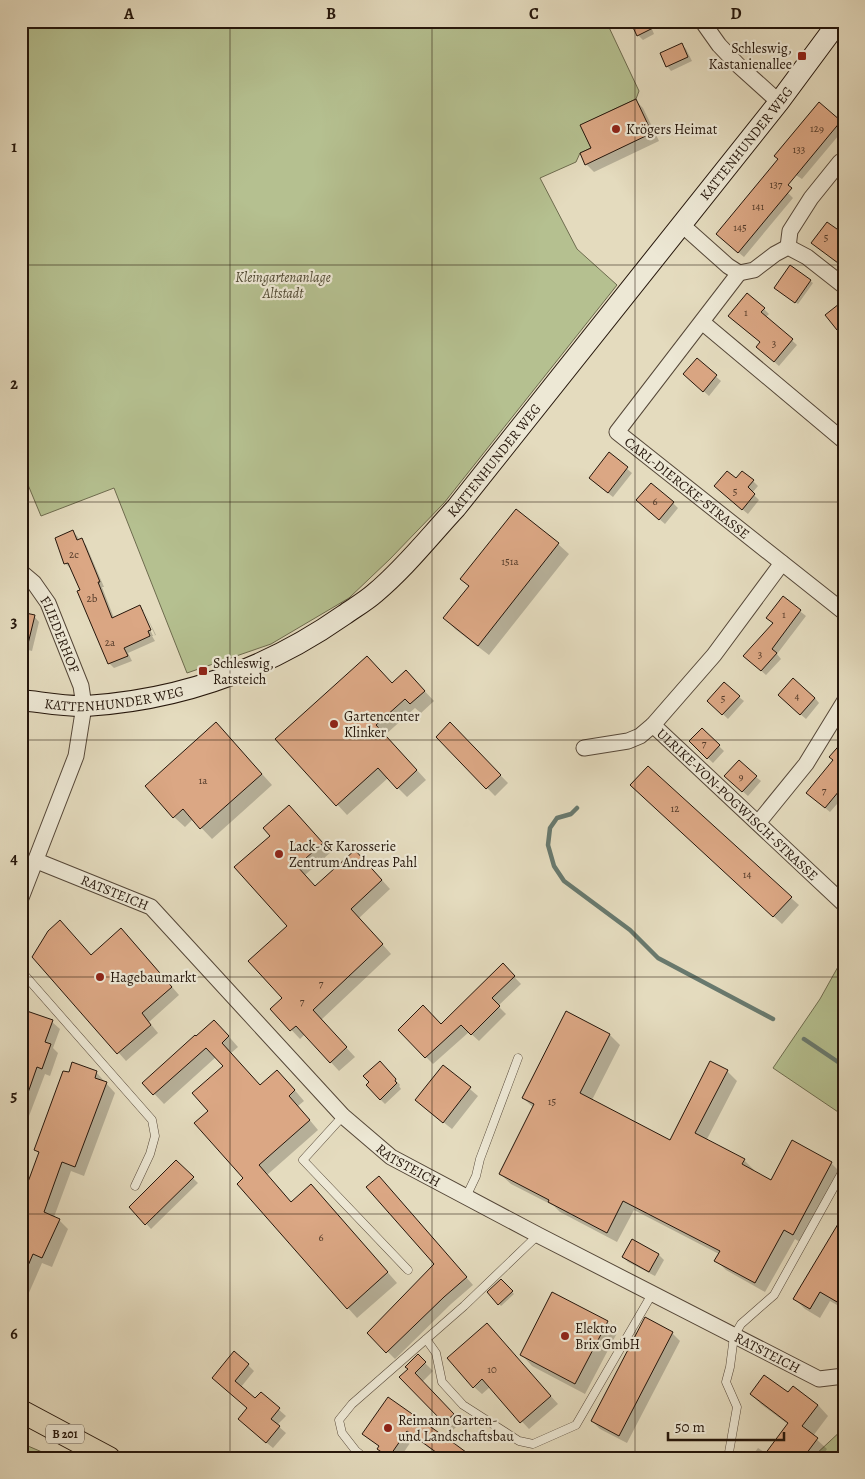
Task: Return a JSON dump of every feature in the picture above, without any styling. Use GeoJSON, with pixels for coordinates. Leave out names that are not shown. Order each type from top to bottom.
{"type":"FeatureCollection","features":[{"type":"Feature","properties":{"kind":"main road","name":"B 201"},"geometry":{"type":"LineString","coordinates":[[21,1411],[109,1458]]}},
{"type":"Feature","properties":{"kind":"street"},"geometry":{"type":"LineString","coordinates":[[702,21],[719,45],[738,66],[779,102]]}},
{"type":"Feature","properties":{"kind":"street","name":"KATTENHUNDER WEG"},"geometry":{"type":"LineString","coordinates":[[21,700],[84,706],[144,700],[221,679],[289,650],[329,626],[375,593],[404,565],[456,508],[839,27]]}},
{"type":"Feature","properties":{"kind":"street"},"geometry":{"type":"LineString","coordinates":[[788,247],[790,231],[810,198],[840,162]]}},
{"type":"Feature","properties":{"kind":"street"},"geometry":{"type":"LineString","coordinates":[[681,224],[739,274],[754,270],[788,247]]}},
{"type":"Feature","properties":{"kind":"street"},"geometry":{"type":"LineString","coordinates":[[788,247],[807,256],[844,286]]}},
{"type":"Feature","properties":{"kind":"street","name":"CARL-DIERCKE-STRASSE"},"geometry":{"type":"LineString","coordinates":[[739,274],[617,432],[844,612]]}},
{"type":"Feature","properties":{"kind":"street"},"geometry":{"type":"LineString","coordinates":[[702,322],[844,441]]}},
{"type":"Feature","properties":{"kind":"street","name":"ULRIKE-VON-POGWISCH-STRASSE"},"geometry":{"type":"LineString","coordinates":[[584,748],[640,736],[652,725],[714,655],[782,563]]}},
{"type":"Feature","properties":{"kind":"street","name":"FLIEDERHOF"},"geometry":{"type":"LineString","coordinates":[[21,572],[34,583],[48,603],[81,686],[84,706]]}},
{"type":"Feature","properties":{"kind":"street"},"geometry":{"type":"LineString","coordinates":[[758,823],[806,764],[844,702]]}},
{"type":"Feature","properties":{"kind":"street"},"geometry":{"type":"LineString","coordinates":[[21,898],[76,756],[84,706]]}},
{"type":"Feature","properties":{"kind":"street","name":"ULRIKE-VON-POGWISCH-STRASSE"},"geometry":{"type":"LineString","coordinates":[[652,725],[844,904]]}},
{"type":"Feature","properties":{"kind":"street","name":"RATSTEICH"},"geometry":{"type":"LineString","coordinates":[[36,861],[151,907],[342,1116],[391,1157],[538,1235],[819,1379],[844,1376]]}},
{"type":"Feature","properties":{"kind":"lane"},"geometry":{"type":"LineString","coordinates":[[21,971],[152,1120],[155,1136],[150,1154],[135,1186]]}},
{"type":"Feature","properties":{"kind":"lane"},"geometry":{"type":"LineString","coordinates":[[466,1197],[476,1176],[485,1144],[518,1058]]}},
{"type":"Feature","properties":{"kind":"lane"},"geometry":{"type":"LineString","coordinates":[[342,1116],[303,1160],[408,1270]]}},
{"type":"Feature","properties":{"kind":"lane"},"geometry":{"type":"LineString","coordinates":[[728,1458],[737,1407],[726,1382],[734,1336],[742,1324],[774,1295],[843,1166]]}},
{"type":"Feature","properties":{"kind":"lane"},"geometry":{"type":"LineString","coordinates":[[365,1458],[356,1451],[342,1433],[339,1420],[352,1404],[464,1306],[538,1235]]}},
{"type":"Feature","properties":{"kind":"lane"},"geometry":{"type":"LineString","coordinates":[[426,1339],[436,1354],[442,1382],[463,1405],[519,1441],[533,1444],[576,1425],[652,1294]]}},
{"type":"Feature","properties":{"kind":"green space","name":"Kleingartenanlage Altstadt"},"geometry":{"type":"Polygon","coordinates":[[[21,21],[606,21],[639,91],[636,99],[581,125],[591,148],[580,153],[576,162],[540,178],[577,249],[617,285],[444,503],[349,598],[271,644],[187,673],[114,488],[41,516],[21,468],[21,21]]]}},
{"type":"Feature","properties":{"kind":"green space"},"geometry":{"type":"Polygon","coordinates":[[[844,956],[844,1116],[773,1068],[820,999],[844,956]]]}},
{"type":"Feature","properties":{"kind":"green space"},"geometry":{"type":"Polygon","coordinates":[[[844,1428],[844,1458],[812,1458],[814,1456],[844,1428]]]}},
{"type":"Feature","properties":{"kind":"green space"},"geometry":{"type":"Polygon","coordinates":[[[21,1443],[56,1458],[21,1458],[21,1443]]]}},
{"type":"Feature","properties":{"kind":"building"},"geometry":{"type":"Polygon","coordinates":[[[630,21],[667,21],[637,36],[630,21]]]}},
{"type":"Feature","properties":{"kind":"building"},"geometry":{"type":"Polygon","coordinates":[[[682,43],[688,57],[666,67],[660,53],[682,43]]]}},
{"type":"Feature","properties":{"kind":"building","name":"Krögers Heimat"},"geometry":{"type":"Polygon","coordinates":[[[636,99],[652,133],[585,165],[580,153],[591,148],[580,125],[636,99]]]}},
{"type":"Feature","properties":{"kind":"building"},"geometry":{"type":"Polygon","coordinates":[[[819,102],[841,121],[788,185],[792,188],[738,253],[716,234],[778,159],[774,156],[819,102]]]}},
{"type":"Feature","properties":{"kind":"building"},"geometry":{"type":"Polygon","coordinates":[[[827,222],[844,234],[844,255],[838,263],[811,243],[827,222]]]}},
{"type":"Feature","properties":{"kind":"building"},"geometry":{"type":"Polygon","coordinates":[[[790,265],[811,280],[795,303],[774,288],[790,265]]]}},
{"type":"Feature","properties":{"kind":"building"},"geometry":{"type":"Polygon","coordinates":[[[747,293],[765,308],[761,312],[793,339],[774,362],[756,347],[760,342],[728,316],[747,293]]]}},
{"type":"Feature","properties":{"kind":"building"},"geometry":{"type":"Polygon","coordinates":[[[844,300],[844,325],[837,330],[825,315],[844,300]]]}},
{"type":"Feature","properties":{"kind":"building"},"geometry":{"type":"Polygon","coordinates":[[[697,358],[717,375],[703,392],[683,374],[697,358]]]}},
{"type":"Feature","properties":{"kind":"building"},"geometry":{"type":"Polygon","coordinates":[[[609,452],[628,467],[608,493],[589,478],[609,452]]]}},
{"type":"Feature","properties":{"kind":"building"},"geometry":{"type":"Polygon","coordinates":[[[727,471],[736,478],[742,471],[754,480],[748,487],[755,494],[742,510],[714,486],[727,471]]]}},
{"type":"Feature","properties":{"kind":"building"},"geometry":{"type":"Polygon","coordinates":[[[651,483],[674,502],[659,520],[636,500],[651,483]]]}},
{"type":"Feature","properties":{"kind":"building"},"geometry":{"type":"Polygon","coordinates":[[[516,509],[559,543],[478,646],[443,618],[469,586],[460,579],[516,509]]]}},
{"type":"Feature","properties":{"kind":"building"},"geometry":{"type":"Polygon","coordinates":[[[73,530],[77,540],[82,538],[112,618],[140,605],[151,630],[148,631],[150,636],[124,648],[128,656],[108,664],[77,591],[80,590],[68,563],[64,564],[55,538],[73,530]]]}},
{"type":"Feature","properties":{"kind":"building"},"geometry":{"type":"Polygon","coordinates":[[[783,596],[801,610],[772,649],[777,653],[761,671],[743,656],[773,623],[766,618],[783,596]]]}},
{"type":"Feature","properties":{"kind":"building"},"geometry":{"type":"Polygon","coordinates":[[[21,612],[35,615],[26,652],[21,652],[21,612]]]}},
{"type":"Feature","properties":{"kind":"building","name":"Gartencenter Klinker"},"geometry":{"type":"Polygon","coordinates":[[[367,656],[392,683],[406,670],[425,691],[410,704],[405,699],[376,725],[417,770],[397,789],[378,768],[336,806],[275,739],[367,656]]]}},
{"type":"Feature","properties":{"kind":"building"},"geometry":{"type":"Polygon","coordinates":[[[793,678],[815,698],[800,715],[778,695],[793,678]]]}},
{"type":"Feature","properties":{"kind":"building"},"geometry":{"type":"Polygon","coordinates":[[[724,682],[740,696],[722,715],[707,701],[724,682]]]}},
{"type":"Feature","properties":{"kind":"building"},"geometry":{"type":"Polygon","coordinates":[[[216,722],[262,774],[200,829],[183,809],[173,818],[145,786],[216,722]]]}},
{"type":"Feature","properties":{"kind":"building"},"geometry":{"type":"Polygon","coordinates":[[[450,722],[501,775],[486,789],[436,737],[450,722]]]}},
{"type":"Feature","properties":{"kind":"building"},"geometry":{"type":"Polygon","coordinates":[[[702,728],[720,745],[707,759],[689,741],[702,728]]]}},
{"type":"Feature","properties":{"kind":"building"},"geometry":{"type":"Polygon","coordinates":[[[844,740],[844,785],[825,808],[806,793],[833,760],[829,757],[844,740]]]}},
{"type":"Feature","properties":{"kind":"building"},"geometry":{"type":"Polygon","coordinates":[[[739,760],[757,776],[742,792],[724,776],[739,760]]]}},
{"type":"Feature","properties":{"kind":"building"},"geometry":{"type":"Polygon","coordinates":[[[648,766],[792,897],[773,917],[630,785],[648,766]]]}},
{"type":"Feature","properties":{"kind":"building"},"geometry":{"type":"Polygon","coordinates":[[[289,805],[323,843],[297,866],[315,886],[355,850],[382,880],[351,909],[383,944],[313,1010],[347,1047],[330,1063],[296,1026],[290,1031],[270,1009],[282,998],[248,961],[287,926],[234,867],[270,836],[263,828],[289,805]]]}},
{"type":"Feature","properties":{"kind":"building"},"geometry":{"type":"Polygon","coordinates":[[[60,920],[91,955],[121,928],[172,987],[142,1013],[151,1025],[117,1054],[32,957],[48,931],[60,920]]]}},
{"type":"Feature","properties":{"kind":"building"},"geometry":{"type":"Polygon","coordinates":[[[503,963],[515,976],[492,998],[500,1006],[471,1035],[461,1025],[425,1058],[398,1030],[423,1005],[441,1024],[503,963]]]}},
{"type":"Feature","properties":{"kind":"building"},"geometry":{"type":"Polygon","coordinates":[[[21,1009],[53,1020],[45,1042],[51,1044],[42,1069],[37,1067],[23,1107],[21,1106],[21,1050],[27,1034],[21,1032],[21,1009]]]}},
{"type":"Feature","properties":{"kind":"building"},"geometry":{"type":"Polygon","coordinates":[[[566,1011],[610,1034],[580,1093],[670,1140],[710,1061],[728,1070],[695,1133],[745,1159],[742,1164],[771,1180],[792,1140],[832,1162],[793,1235],[784,1230],[755,1283],[714,1261],[720,1251],[623,1201],[607,1233],[499,1174],[534,1104],[522,1098],[566,1011]]]}},
{"type":"Feature","properties":{"kind":"building"},"geometry":{"type":"Polygon","coordinates":[[[214,1020],[229,1036],[222,1043],[260,1085],[277,1070],[295,1090],[289,1096],[310,1120],[259,1165],[291,1202],[311,1184],[388,1272],[347,1309],[237,1184],[243,1178],[194,1123],[208,1111],[192,1093],[223,1066],[206,1048],[153,1095],[142,1083],[214,1020]]]}},
{"type":"Feature","properties":{"kind":"building"},"geometry":{"type":"Polygon","coordinates":[[[380,1061],[396,1079],[397,1083],[380,1100],[366,1085],[369,1082],[363,1076],[380,1061]]]}},
{"type":"Feature","properties":{"kind":"building"},"geometry":{"type":"Polygon","coordinates":[[[72,1062],[97,1071],[95,1078],[107,1082],[75,1167],[62,1162],[44,1212],[60,1219],[42,1258],[33,1254],[21,1282],[21,1201],[39,1152],[34,1150],[63,1071],[69,1072],[72,1062]]]}},
{"type":"Feature","properties":{"kind":"building"},"geometry":{"type":"Polygon","coordinates":[[[443,1065],[471,1087],[443,1123],[415,1100],[443,1065]]]}},
{"type":"Feature","properties":{"kind":"building"},"geometry":{"type":"Polygon","coordinates":[[[176,1160],[194,1177],[145,1225],[129,1207],[176,1160]]]}},
{"type":"Feature","properties":{"kind":"building"},"geometry":{"type":"Polygon","coordinates":[[[379,1176],[467,1277],[386,1353],[367,1333],[434,1264],[366,1187],[379,1176]]]}},
{"type":"Feature","properties":{"kind":"building"},"geometry":{"type":"Polygon","coordinates":[[[844,1214],[844,1306],[820,1292],[810,1309],[793,1299],[844,1214]]]}},
{"type":"Feature","properties":{"kind":"building"},"geometry":{"type":"Polygon","coordinates":[[[632,1239],[659,1254],[649,1272],[622,1257],[632,1239]]]}},
{"type":"Feature","properties":{"kind":"building"},"geometry":{"type":"Polygon","coordinates":[[[501,1279],[513,1291],[498,1305],[487,1292],[501,1279]]]}},
{"type":"Feature","properties":{"kind":"building","name":"Elektro Brix GmbH"},"geometry":{"type":"Polygon","coordinates":[[[552,1292],[608,1321],[575,1384],[520,1355],[552,1292]]]}},
{"type":"Feature","properties":{"kind":"building"},"geometry":{"type":"Polygon","coordinates":[[[645,1317],[673,1332],[619,1436],[591,1421],[645,1317]]]}},
{"type":"Feature","properties":{"kind":"building"},"geometry":{"type":"Polygon","coordinates":[[[487,1323],[551,1396],[520,1423],[482,1379],[473,1388],[447,1358],[487,1323]]]}},
{"type":"Feature","properties":{"kind":"building"},"geometry":{"type":"Polygon","coordinates":[[[234,1351],[249,1364],[235,1381],[255,1398],[261,1392],[280,1408],[271,1419],[280,1426],[266,1443],[238,1419],[247,1408],[212,1378],[234,1351]]]}},
{"type":"Feature","properties":{"kind":"building"},"geometry":{"type":"Polygon","coordinates":[[[418,1354],[426,1362],[415,1373],[454,1414],[444,1423],[399,1377],[408,1369],[405,1367],[418,1354]]]}},
{"type":"Feature","properties":{"kind":"building"},"geometry":{"type":"Polygon","coordinates":[[[764,1375],[788,1392],[793,1386],[818,1405],[802,1426],[818,1438],[803,1458],[762,1458],[788,1423],[750,1394],[764,1375]]]}},
{"type":"Feature","properties":{"kind":"building","name":"Reimann Garten- und Landschaftsbau"},"geometry":{"type":"Polygon","coordinates":[[[388,1397],[474,1458],[444,1458],[407,1431],[389,1457],[377,1449],[379,1446],[362,1434],[388,1397]]]}},
{"type":"Feature","properties":{"kind":"waterway"},"geometry":{"type":"LineString","coordinates":[[577,808],[571,814],[557,818],[550,828],[548,845],[554,866],[564,881],[630,930],[658,958],[773,1019]]}},
{"type":"Feature","properties":{"kind":"waterway"},"geometry":{"type":"LineString","coordinates":[[804,1039],[844,1066]]}},
{"type":"Feature","properties":{"kind":"place","name":"Schleswig, Kastanienallee"},"geometry":{"type":"Point","coordinates":[802,56]}},
{"type":"Feature","properties":{"kind":"place","name":"Krögers Heimat"},"geometry":{"type":"Point","coordinates":[616,129]}},
{"type":"Feature","properties":{"kind":"place","name":"Schleswig, Ratsteich"},"geometry":{"type":"Point","coordinates":[203,671]}},
{"type":"Feature","properties":{"kind":"place","name":"Gartencenter Klinker"},"geometry":{"type":"Point","coordinates":[334,724]}},
{"type":"Feature","properties":{"kind":"place","name":"Lack- & Karosserie Zentrum Andreas Pahl"},"geometry":{"type":"Point","coordinates":[279,854]}},
{"type":"Feature","properties":{"kind":"place","name":"Hagebaumarkt"},"geometry":{"type":"Point","coordinates":[100,977]}},
{"type":"Feature","properties":{"kind":"place","name":"Elektro Brix GmbH"},"geometry":{"type":"Point","coordinates":[565,1336]}},
{"type":"Feature","properties":{"kind":"place","name":"Reimann Garten- und Landschaftsbau"},"geometry":{"type":"Point","coordinates":[388,1428]}}]}
